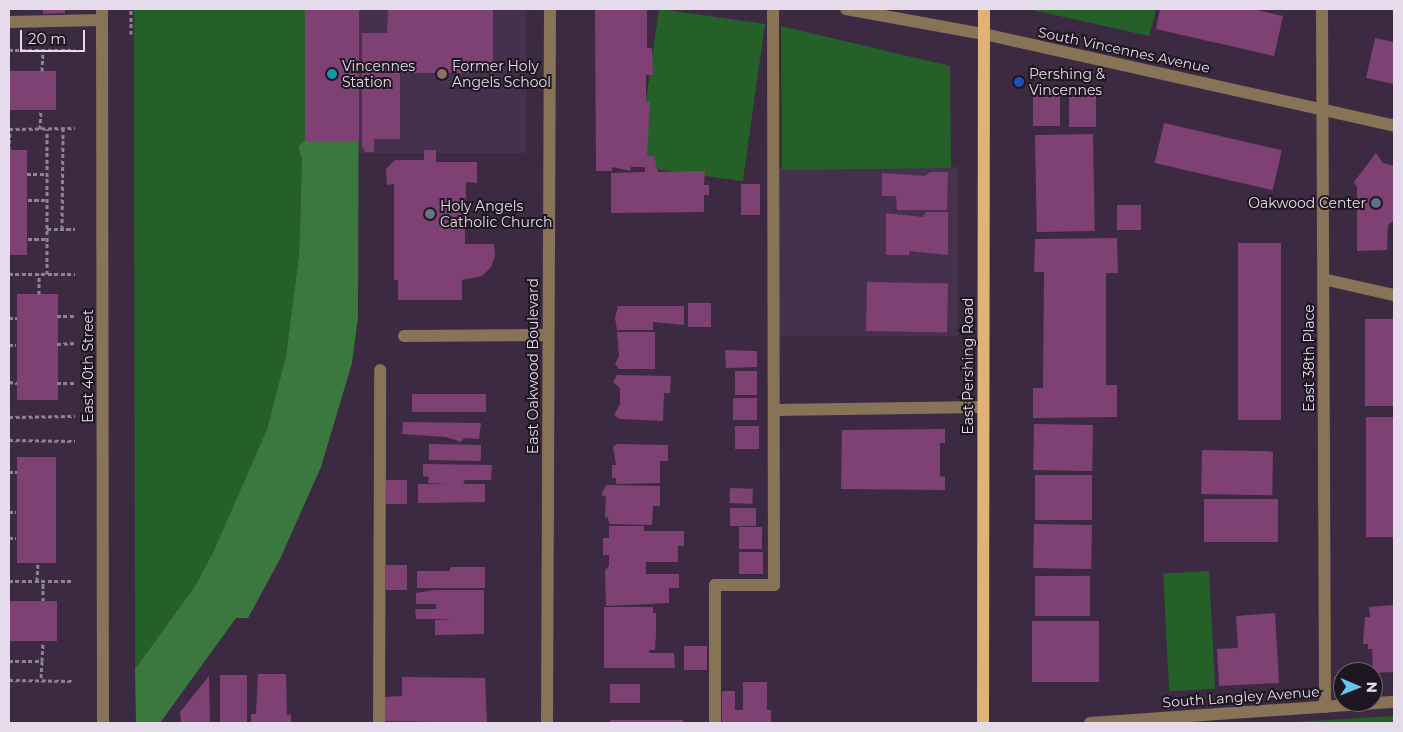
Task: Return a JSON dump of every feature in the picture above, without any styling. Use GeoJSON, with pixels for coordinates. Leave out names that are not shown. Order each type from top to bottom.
{"type":"FeatureCollection","features":[{"type":"Feature","properties":{"kind":"main road","name":"East Pershing Road"},"geometry":{"type":"LineString","coordinates":[[983,723],[984,9]]}},
{"type":"Feature","properties":{"kind":"street","name":"East Oakwood Boulevard"},"geometry":{"type":"LineString","coordinates":[[547,723],[550,9]]}},
{"type":"Feature","properties":{"kind":"street"},"geometry":{"type":"LineString","coordinates":[[715,723],[715,585],[774,584],[773,9]]}},
{"type":"Feature","properties":{"kind":"street","name":"South Vincennes Avenue"},"geometry":{"type":"LineString","coordinates":[[846,9],[984,34],[1394,126]]}},
{"type":"Feature","properties":{"kind":"street","name":"East 38th Place"},"geometry":{"type":"LineString","coordinates":[[1322,9],[1325,707]]}},
{"type":"Feature","properties":{"kind":"street"},"geometry":{"type":"LineString","coordinates":[[9,22],[102,14]]}},
{"type":"Feature","properties":{"kind":"street","name":"East 40th Street"},"geometry":{"type":"LineString","coordinates":[[102,14],[103,723]]}},
{"type":"Feature","properties":{"kind":"street"},"geometry":{"type":"LineString","coordinates":[[1324,279],[1394,295]]}},
{"type":"Feature","properties":{"kind":"street"},"geometry":{"type":"LineString","coordinates":[[404,336],[548,335]]}},
{"type":"Feature","properties":{"kind":"street"},"geometry":{"type":"LineString","coordinates":[[378,723],[380,370]]}},
{"type":"Feature","properties":{"kind":"street"},"geometry":{"type":"LineString","coordinates":[[774,410],[983,407]]}},
{"type":"Feature","properties":{"kind":"street","name":"South Langley Avenue"},"geometry":{"type":"LineString","coordinates":[[1090,723],[1394,702]]}},
{"type":"Feature","properties":{"kind":"path"},"geometry":{"type":"LineString","coordinates":[[131,34],[132,9]]}},
{"type":"Feature","properties":{"kind":"path"},"geometry":{"type":"LineString","coordinates":[[9,50],[75,50]]}},
{"type":"Feature","properties":{"kind":"path"},"geometry":{"type":"LineString","coordinates":[[42,71],[43,50]]}},
{"type":"Feature","properties":{"kind":"path"},"geometry":{"type":"LineString","coordinates":[[40,129],[41,110]]}},
{"type":"Feature","properties":{"kind":"path"},"geometry":{"type":"LineString","coordinates":[[47,274],[48,128]]}},
{"type":"Feature","properties":{"kind":"path"},"geometry":{"type":"LineString","coordinates":[[62,229],[63,128]]}},
{"type":"Feature","properties":{"kind":"path"},"geometry":{"type":"LineString","coordinates":[[10,150],[9,129],[75,128]]}},
{"type":"Feature","properties":{"kind":"path"},"geometry":{"type":"LineString","coordinates":[[27,174],[47,174]]}},
{"type":"Feature","properties":{"kind":"path"},"geometry":{"type":"LineString","coordinates":[[28,200],[47,200]]}},
{"type":"Feature","properties":{"kind":"path"},"geometry":{"type":"LineString","coordinates":[[47,229],[75,229]]}},
{"type":"Feature","properties":{"kind":"path"},"geometry":{"type":"LineString","coordinates":[[28,239],[47,239]]}},
{"type":"Feature","properties":{"kind":"path"},"geometry":{"type":"LineString","coordinates":[[9,274],[75,274]]}},
{"type":"Feature","properties":{"kind":"path"},"geometry":{"type":"LineString","coordinates":[[39,274],[39,294]]}},
{"type":"Feature","properties":{"kind":"path"},"geometry":{"type":"LineString","coordinates":[[58,316],[75,316]]}},
{"type":"Feature","properties":{"kind":"path"},"geometry":{"type":"LineString","coordinates":[[9,318],[16,318]]}},
{"type":"Feature","properties":{"kind":"path"},"geometry":{"type":"LineString","coordinates":[[57,344],[75,343]]}},
{"type":"Feature","properties":{"kind":"path"},"geometry":{"type":"LineString","coordinates":[[9,345],[16,345]]}},
{"type":"Feature","properties":{"kind":"path"},"geometry":{"type":"LineString","coordinates":[[9,382],[16,383]]}},
{"type":"Feature","properties":{"kind":"path"},"geometry":{"type":"LineString","coordinates":[[57,383],[75,383]]}},
{"type":"Feature","properties":{"kind":"path"},"geometry":{"type":"LineString","coordinates":[[9,417],[75,416]]}},
{"type":"Feature","properties":{"kind":"path"},"geometry":{"type":"LineString","coordinates":[[9,440],[75,440]]}},
{"type":"Feature","properties":{"kind":"path"},"geometry":{"type":"LineString","coordinates":[[9,472],[17,472]]}},
{"type":"Feature","properties":{"kind":"path"},"geometry":{"type":"LineString","coordinates":[[9,512],[16,512]]}},
{"type":"Feature","properties":{"kind":"path"},"geometry":{"type":"LineString","coordinates":[[9,538],[16,538]]}},
{"type":"Feature","properties":{"kind":"path"},"geometry":{"type":"LineString","coordinates":[[37,581],[38,563]]}},
{"type":"Feature","properties":{"kind":"path"},"geometry":{"type":"LineString","coordinates":[[9,580],[74,581]]}},
{"type":"Feature","properties":{"kind":"path"},"geometry":{"type":"LineString","coordinates":[[43,581],[43,601]]}},
{"type":"Feature","properties":{"kind":"path"},"geometry":{"type":"LineString","coordinates":[[42,680],[43,642]]}},
{"type":"Feature","properties":{"kind":"path"},"geometry":{"type":"LineString","coordinates":[[9,661],[42,661]]}},
{"type":"Feature","properties":{"kind":"path"},"geometry":{"type":"LineString","coordinates":[[9,680],[74,681]]}},
{"type":"Feature","properties":{"kind":"shaded area","name":"Former Holy Angels School"},"geometry":{"type":"Polygon","coordinates":[[[359,9],[526,9],[526,153],[359,153],[359,9]]]}},
{"type":"Feature","properties":{"kind":"shaded area"},"geometry":{"type":"Polygon","coordinates":[[[773,167],[958,167],[958,336],[773,336],[773,167]]]}},
{"type":"Feature","properties":{"kind":"green space"},"geometry":{"type":"Polygon","coordinates":[[[134,9],[305,9],[305,141],[298,146],[302,160],[299,255],[286,356],[267,429],[213,554],[195,586],[135,669],[134,9]]]}},
{"type":"Feature","properties":{"kind":"green space"},"geometry":{"type":"Polygon","coordinates":[[[305,9],[359,9],[358,317],[352,363],[321,467],[280,559],[248,618],[236,618],[160,723],[136,723],[135,669],[195,586],[213,553],[267,429],[286,356],[299,255],[302,160],[298,146],[305,141],[305,9]]]}},
{"type":"Feature","properties":{"kind":"green space"},"geometry":{"type":"Polygon","coordinates":[[[659,9],[765,24],[743,181],[637,166],[659,9]]]}},
{"type":"Feature","properties":{"kind":"green space"},"geometry":{"type":"Polygon","coordinates":[[[1028,9],[1156,9],[1149,36],[1028,9]]]}},
{"type":"Feature","properties":{"kind":"green space"},"geometry":{"type":"Polygon","coordinates":[[[781,26],[950,66],[951,168],[782,170],[781,26]]]}},
{"type":"Feature","properties":{"kind":"green space"},"geometry":{"type":"Polygon","coordinates":[[[1209,571],[1215,689],[1169,691],[1163,573],[1209,571]]]}},
{"type":"Feature","properties":{"kind":"green space"},"geometry":{"type":"Polygon","coordinates":[[[1394,716],[1394,723],[1278,723],[1394,716]]]}},
{"type":"Feature","properties":{"kind":"building"},"geometry":{"type":"Polygon","coordinates":[[[43,9],[65,9],[65,13],[43,14],[43,9]]]}},
{"type":"Feature","properties":{"kind":"building","name":"Vincennes Station"},"geometry":{"type":"Polygon","coordinates":[[[305,9],[359,9],[359,141],[305,141],[305,9]]]}},
{"type":"Feature","properties":{"kind":"building","name":"Former Holy Angels School"},"geometry":{"type":"Polygon","coordinates":[[[388,9],[493,9],[493,73],[400,73],[400,139],[374,139],[374,152],[365,152],[362,146],[362,33],[387,33],[388,9]]]}},
{"type":"Feature","properties":{"kind":"building"},"geometry":{"type":"Polygon","coordinates":[[[595,9],[647,9],[647,48],[652,48],[653,75],[646,75],[646,102],[650,102],[647,156],[654,156],[658,172],[705,171],[704,185],[709,185],[709,195],[704,195],[704,212],[611,213],[611,173],[645,172],[645,167],[631,167],[630,171],[612,167],[612,171],[596,171],[595,9]]]}},
{"type":"Feature","properties":{"kind":"building"},"geometry":{"type":"Polygon","coordinates":[[[1160,9],[1253,9],[1283,16],[1274,56],[1156,29],[1160,9]]]}},
{"type":"Feature","properties":{"kind":"building"},"geometry":{"type":"Polygon","coordinates":[[[1375,38],[1394,42],[1394,84],[1366,78],[1375,38]]]}},
{"type":"Feature","properties":{"kind":"building"},"geometry":{"type":"Polygon","coordinates":[[[9,71],[56,71],[56,110],[9,110],[9,71]]]}},
{"type":"Feature","properties":{"kind":"building"},"geometry":{"type":"Polygon","coordinates":[[[1033,95],[1060,95],[1060,126],[1033,126],[1033,95]]]}},
{"type":"Feature","properties":{"kind":"building"},"geometry":{"type":"Polygon","coordinates":[[[1069,96],[1096,96],[1096,127],[1069,127],[1069,96]]]}},
{"type":"Feature","properties":{"kind":"building"},"geometry":{"type":"Polygon","coordinates":[[[1164,123],[1282,150],[1273,190],[1155,163],[1164,123]]]}},
{"type":"Feature","properties":{"kind":"building"},"geometry":{"type":"Polygon","coordinates":[[[1093,134],[1095,231],[1037,232],[1035,135],[1093,134]]]}},
{"type":"Feature","properties":{"kind":"building"},"geometry":{"type":"Polygon","coordinates":[[[9,150],[27,150],[27,255],[9,255],[9,150]]]}},
{"type":"Feature","properties":{"kind":"building","name":"Holy Angels Catholic Church"},"geometry":{"type":"Polygon","coordinates":[[[424,150],[436,150],[436,162],[477,162],[477,183],[466,182],[465,244],[494,244],[495,256],[491,267],[482,276],[462,280],[462,300],[398,300],[398,280],[394,280],[394,184],[387,185],[386,169],[395,160],[424,160],[424,150]]]}},
{"type":"Feature","properties":{"kind":"building","name":"Oakwood Center"},"geometry":{"type":"Polygon","coordinates":[[[1376,153],[1383,163],[1394,166],[1394,220],[1388,225],[1387,250],[1357,251],[1357,187],[1354,182],[1376,153]]]}},
{"type":"Feature","properties":{"kind":"building"},"geometry":{"type":"Polygon","coordinates":[[[930,172],[948,172],[947,210],[897,210],[896,196],[882,196],[882,173],[925,176],[930,172]]]}},
{"type":"Feature","properties":{"kind":"building"},"geometry":{"type":"Polygon","coordinates":[[[741,184],[760,184],[760,215],[741,215],[741,184]]]}},
{"type":"Feature","properties":{"kind":"building"},"geometry":{"type":"Polygon","coordinates":[[[1117,205],[1141,205],[1141,230],[1117,230],[1117,205]]]}},
{"type":"Feature","properties":{"kind":"building"},"geometry":{"type":"Polygon","coordinates":[[[926,212],[948,212],[948,255],[909,251],[909,255],[886,255],[886,213],[923,217],[926,212]]]}},
{"type":"Feature","properties":{"kind":"building"},"geometry":{"type":"Polygon","coordinates":[[[1117,238],[1118,273],[1106,273],[1106,385],[1117,385],[1117,417],[1033,418],[1033,388],[1043,388],[1044,272],[1034,272],[1035,239],[1117,238]]]}},
{"type":"Feature","properties":{"kind":"building"},"geometry":{"type":"Polygon","coordinates":[[[1238,243],[1281,243],[1281,420],[1238,420],[1238,243]]]}},
{"type":"Feature","properties":{"kind":"building"},"geometry":{"type":"Polygon","coordinates":[[[867,282],[948,283],[947,332],[866,331],[867,282]]]}},
{"type":"Feature","properties":{"kind":"building"},"geometry":{"type":"Polygon","coordinates":[[[17,294],[58,294],[58,400],[17,400],[17,294]]]}},
{"type":"Feature","properties":{"kind":"building"},"geometry":{"type":"Polygon","coordinates":[[[688,303],[711,303],[711,327],[688,327],[688,303]]]}},
{"type":"Feature","properties":{"kind":"building"},"geometry":{"type":"Polygon","coordinates":[[[618,306],[684,306],[684,325],[653,322],[653,330],[617,330],[615,318],[618,306]]]}},
{"type":"Feature","properties":{"kind":"building"},"geometry":{"type":"Polygon","coordinates":[[[1365,319],[1394,319],[1394,406],[1365,406],[1365,319]]]}},
{"type":"Feature","properties":{"kind":"building"},"geometry":{"type":"Polygon","coordinates":[[[617,332],[655,332],[655,369],[619,369],[615,364],[619,356],[617,332]]]}},
{"type":"Feature","properties":{"kind":"building"},"geometry":{"type":"Polygon","coordinates":[[[725,350],[757,351],[757,367],[726,368],[725,350]]]}},
{"type":"Feature","properties":{"kind":"building"},"geometry":{"type":"Polygon","coordinates":[[[735,371],[757,371],[757,395],[735,395],[735,371]]]}},
{"type":"Feature","properties":{"kind":"building"},"geometry":{"type":"Polygon","coordinates":[[[617,375],[671,376],[670,393],[664,393],[663,421],[620,419],[614,415],[620,404],[620,388],[613,382],[617,375]]]}},
{"type":"Feature","properties":{"kind":"building"},"geometry":{"type":"Polygon","coordinates":[[[412,394],[486,394],[486,412],[412,412],[412,394]]]}},
{"type":"Feature","properties":{"kind":"building"},"geometry":{"type":"Polygon","coordinates":[[[733,398],[757,398],[757,420],[733,420],[733,398]]]}},
{"type":"Feature","properties":{"kind":"building"},"geometry":{"type":"Polygon","coordinates":[[[1366,417],[1394,417],[1394,537],[1366,537],[1366,417]]]}},
{"type":"Feature","properties":{"kind":"building"},"geometry":{"type":"Polygon","coordinates":[[[403,422],[481,423],[479,439],[464,438],[461,442],[446,437],[402,434],[403,422]]]}},
{"type":"Feature","properties":{"kind":"building"},"geometry":{"type":"Polygon","coordinates":[[[1034,424],[1093,425],[1092,471],[1033,470],[1034,424]]]}},
{"type":"Feature","properties":{"kind":"building"},"geometry":{"type":"Polygon","coordinates":[[[735,426],[759,426],[759,449],[735,449],[735,426]]]}},
{"type":"Feature","properties":{"kind":"building"},"geometry":{"type":"Polygon","coordinates":[[[945,429],[945,443],[940,443],[940,476],[945,477],[945,490],[841,489],[842,430],[945,429]]]}},
{"type":"Feature","properties":{"kind":"building"},"geometry":{"type":"Polygon","coordinates":[[[429,444],[481,445],[481,461],[429,460],[429,444]]]}},
{"type":"Feature","properties":{"kind":"building"},"geometry":{"type":"Polygon","coordinates":[[[617,444],[668,445],[668,461],[660,461],[660,483],[616,484],[616,478],[612,478],[612,465],[616,465],[613,447],[617,444]]]}},
{"type":"Feature","properties":{"kind":"building"},"geometry":{"type":"Polygon","coordinates":[[[1202,450],[1273,451],[1272,495],[1201,494],[1202,450]]]}},
{"type":"Feature","properties":{"kind":"building"},"geometry":{"type":"Polygon","coordinates":[[[17,457],[56,457],[56,563],[17,563],[17,457]]]}},
{"type":"Feature","properties":{"kind":"building"},"geometry":{"type":"Polygon","coordinates":[[[423,464],[492,465],[491,480],[465,480],[463,484],[485,484],[485,502],[418,503],[418,484],[448,484],[428,483],[429,477],[423,476],[423,464]]]}},
{"type":"Feature","properties":{"kind":"building"},"geometry":{"type":"Polygon","coordinates":[[[1035,475],[1092,475],[1092,520],[1035,520],[1035,475]]]}},
{"type":"Feature","properties":{"kind":"building"},"geometry":{"type":"Polygon","coordinates":[[[386,480],[407,480],[407,504],[386,504],[386,480]]]}},
{"type":"Feature","properties":{"kind":"building"},"geometry":{"type":"Polygon","coordinates":[[[606,485],[660,486],[660,506],[653,506],[652,525],[609,524],[608,517],[605,518],[606,497],[601,495],[606,485]]]}},
{"type":"Feature","properties":{"kind":"building"},"geometry":{"type":"Polygon","coordinates":[[[730,488],[753,489],[752,504],[729,503],[730,488]]]}},
{"type":"Feature","properties":{"kind":"building"},"geometry":{"type":"Polygon","coordinates":[[[1204,499],[1278,499],[1278,542],[1204,542],[1204,499]]]}},
{"type":"Feature","properties":{"kind":"building"},"geometry":{"type":"Polygon","coordinates":[[[730,508],[756,508],[756,526],[730,526],[730,508]]]}},
{"type":"Feature","properties":{"kind":"building"},"geometry":{"type":"Polygon","coordinates":[[[1034,524],[1092,525],[1091,569],[1033,568],[1034,524]]]}},
{"type":"Feature","properties":{"kind":"building"},"geometry":{"type":"Polygon","coordinates":[[[609,526],[644,526],[644,531],[684,531],[684,546],[678,546],[678,562],[646,562],[646,574],[679,574],[679,588],[669,588],[669,603],[606,606],[605,570],[609,566],[609,555],[603,555],[603,538],[609,538],[609,526]]]}},
{"type":"Feature","properties":{"kind":"building"},"geometry":{"type":"Polygon","coordinates":[[[739,527],[762,527],[762,549],[739,549],[739,527]]]}},
{"type":"Feature","properties":{"kind":"building"},"geometry":{"type":"Polygon","coordinates":[[[739,552],[763,552],[763,574],[739,574],[739,552]]]}},
{"type":"Feature","properties":{"kind":"building"},"geometry":{"type":"Polygon","coordinates":[[[386,565],[407,565],[407,590],[386,590],[386,565]]]}},
{"type":"Feature","properties":{"kind":"building"},"geometry":{"type":"Polygon","coordinates":[[[451,567],[485,567],[485,588],[417,588],[417,571],[449,571],[451,567]]]}},
{"type":"Feature","properties":{"kind":"building"},"geometry":{"type":"Polygon","coordinates":[[[1035,576],[1090,576],[1090,616],[1035,616],[1035,576]]]}},
{"type":"Feature","properties":{"kind":"building"},"geometry":{"type":"Polygon","coordinates":[[[435,590],[484,590],[484,634],[435,635],[435,620],[453,619],[416,619],[415,609],[436,609],[436,604],[416,604],[416,593],[435,590]]]}},
{"type":"Feature","properties":{"kind":"building"},"geometry":{"type":"Polygon","coordinates":[[[9,601],[57,601],[57,641],[9,641],[9,601]]]}},
{"type":"Feature","properties":{"kind":"building"},"geometry":{"type":"Polygon","coordinates":[[[1394,605],[1394,672],[1383,673],[1383,662],[1373,662],[1372,649],[1368,649],[1368,644],[1363,644],[1365,617],[1370,617],[1369,607],[1394,605]]]}},
{"type":"Feature","properties":{"kind":"building"},"geometry":{"type":"Polygon","coordinates":[[[604,607],[653,607],[653,613],[656,613],[655,650],[649,650],[649,653],[674,653],[675,668],[604,668],[604,607]]]}},
{"type":"Feature","properties":{"kind":"building"},"geometry":{"type":"Polygon","coordinates":[[[1275,613],[1279,683],[1219,686],[1217,649],[1238,648],[1236,616],[1275,613]]]}},
{"type":"Feature","properties":{"kind":"building"},"geometry":{"type":"Polygon","coordinates":[[[1032,621],[1099,621],[1099,682],[1032,682],[1032,621]]]}},
{"type":"Feature","properties":{"kind":"building"},"geometry":{"type":"Polygon","coordinates":[[[684,646],[707,646],[707,670],[684,670],[684,646]]]}},
{"type":"Feature","properties":{"kind":"building"},"geometry":{"type":"Polygon","coordinates":[[[258,674],[286,674],[287,715],[291,714],[291,723],[251,723],[251,714],[256,714],[258,674]]]}},
{"type":"Feature","properties":{"kind":"building"},"geometry":{"type":"Polygon","coordinates":[[[220,675],[247,675],[247,723],[220,723],[220,675]]]}},
{"type":"Feature","properties":{"kind":"building"},"geometry":{"type":"Polygon","coordinates":[[[209,676],[210,723],[181,723],[180,712],[209,676]]]}},
{"type":"Feature","properties":{"kind":"building"},"geometry":{"type":"Polygon","coordinates":[[[402,677],[485,678],[487,723],[385,721],[385,697],[402,696],[402,677]]]}},
{"type":"Feature","properties":{"kind":"building"},"geometry":{"type":"Polygon","coordinates":[[[743,682],[767,682],[767,710],[771,710],[771,723],[722,723],[722,691],[735,691],[735,710],[743,710],[743,682]]]}},
{"type":"Feature","properties":{"kind":"building"},"geometry":{"type":"Polygon","coordinates":[[[610,684],[640,684],[640,703],[610,703],[610,684]]]}},
{"type":"Feature","properties":{"kind":"building"},"geometry":{"type":"Polygon","coordinates":[[[610,720],[683,720],[683,723],[610,723],[610,720]]]}},
{"type":"Feature","properties":{"kind":"place","name":"Vincennes Station"},"geometry":{"type":"Point","coordinates":[332,74]}},
{"type":"Feature","properties":{"kind":"place","name":"Former Holy Angels School"},"geometry":{"type":"Point","coordinates":[442,74]}},
{"type":"Feature","properties":{"kind":"place","name":"Pershing & Vincennes"},"geometry":{"type":"Point","coordinates":[1019,82]}},
{"type":"Feature","properties":{"kind":"place","name":"Oakwood Center"},"geometry":{"type":"Point","coordinates":[1376,203]}},
{"type":"Feature","properties":{"kind":"place","name":"Holy Angels Catholic Church"},"geometry":{"type":"Point","coordinates":[430,214]}}]}
